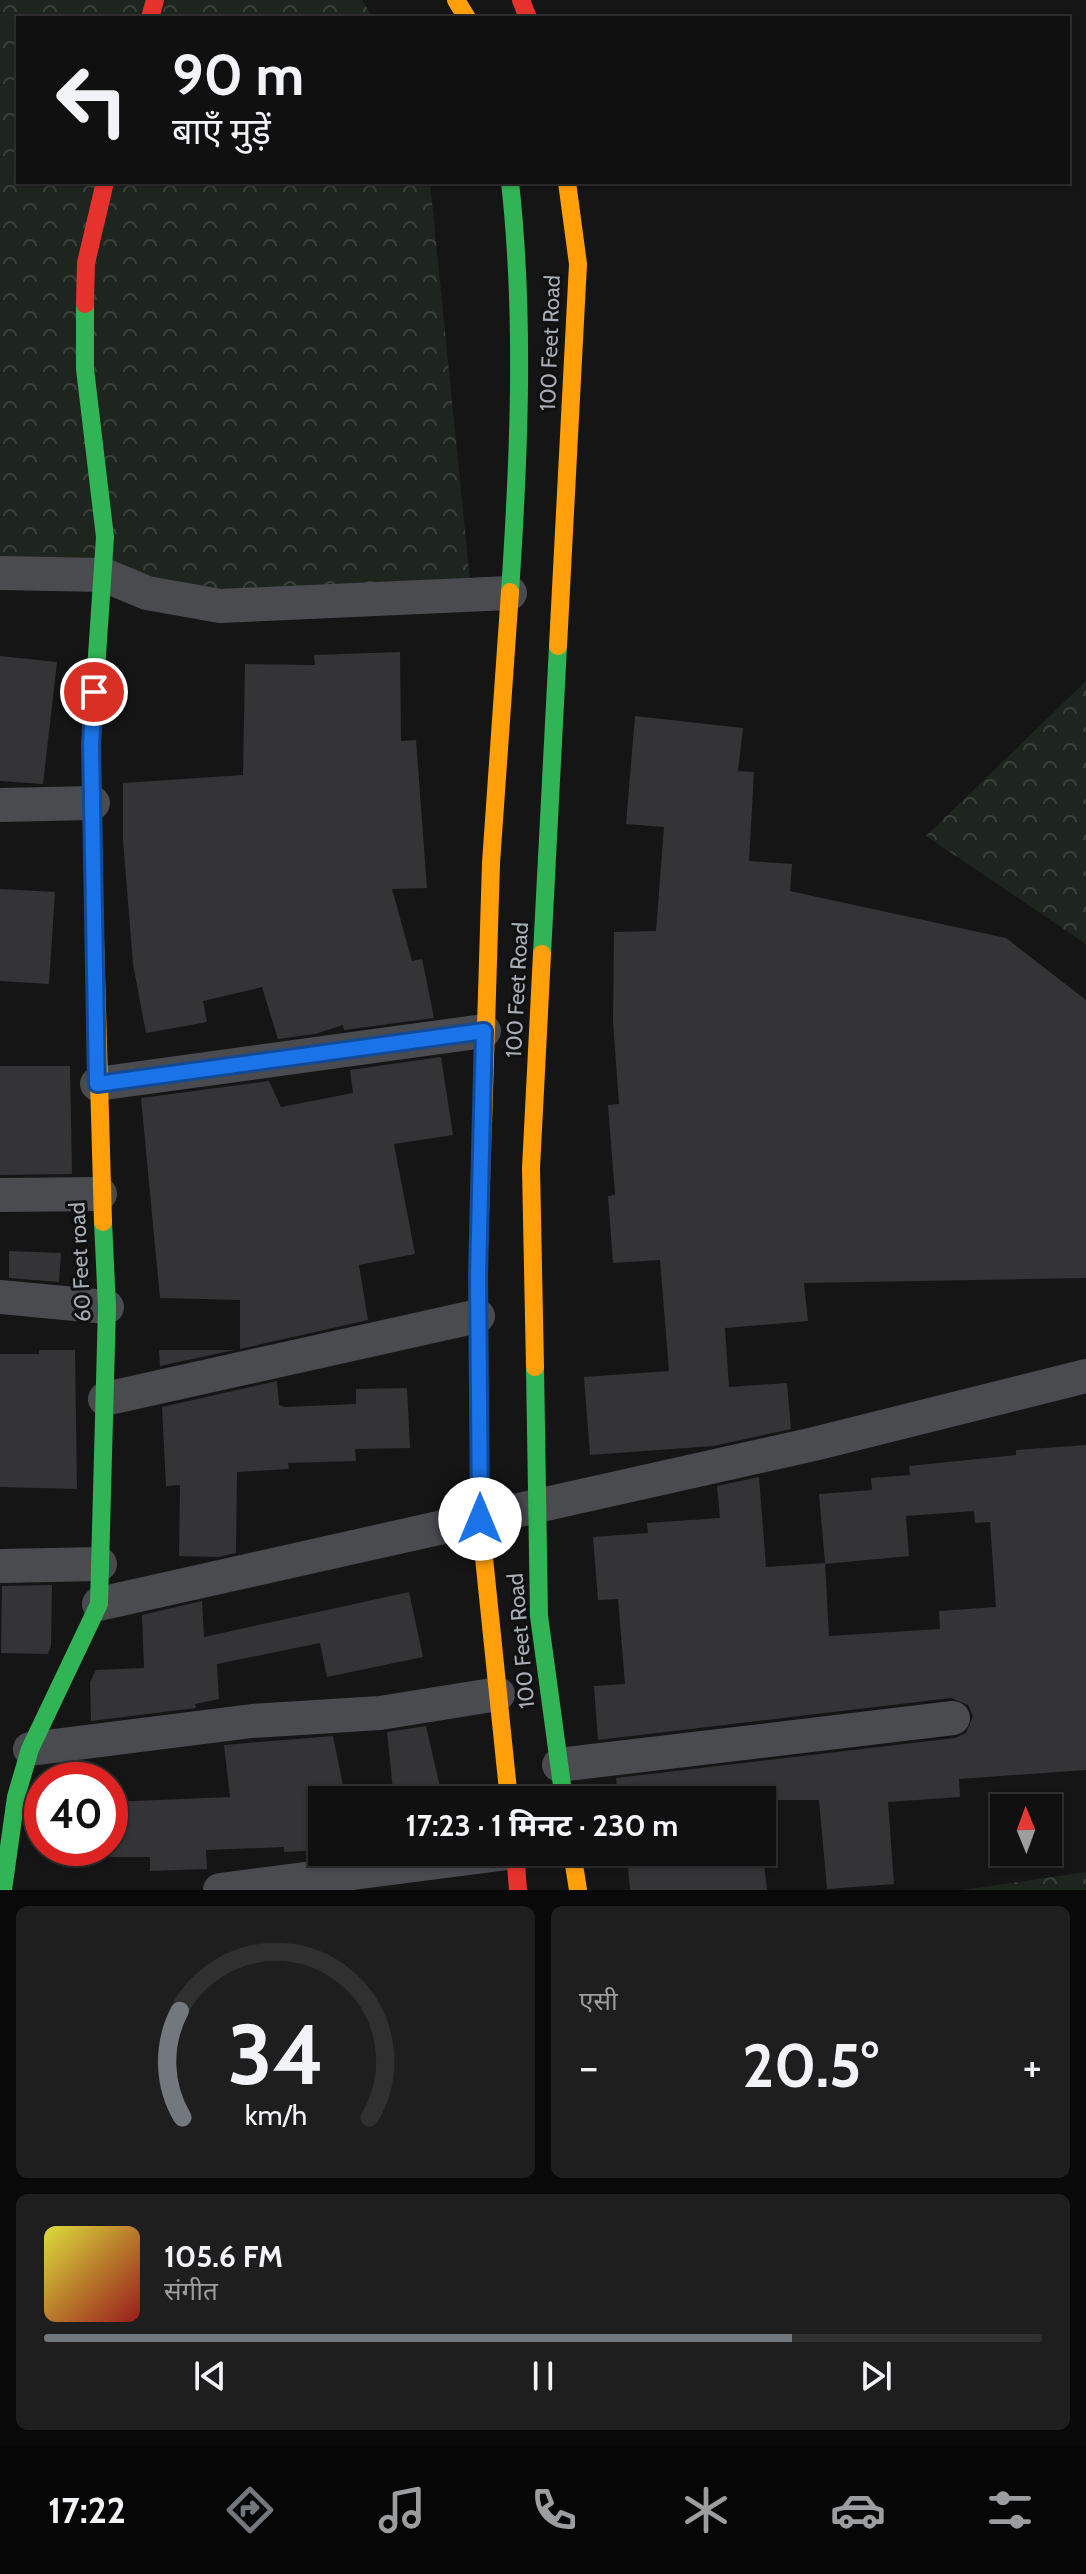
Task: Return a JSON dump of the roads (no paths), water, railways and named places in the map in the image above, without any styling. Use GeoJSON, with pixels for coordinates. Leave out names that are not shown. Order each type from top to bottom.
{"type":"FeatureCollection","features":[{"type":"Feature","properties":{"kind":"street","name":"60 Feet road"},"geometry":{"type":"LineString","coordinates":[[3,1890],[8,1798],[99,1604],[107,1253],[100,1194],[91,744],[97,614],[104,575],[102,495],[85,369],[84,319],[86,263],[105,184]]}},
{"type":"Feature","properties":{"kind":"street","name":"100 Feet Road"},"geometry":{"type":"LineString","coordinates":[[508,1786],[480,1519],[478,1316],[491,863],[516,504],[517,245],[510,184]]}},
{"type":"Feature","properties":{"kind":"street","name":"100 Feet Road"},"geometry":{"type":"LineString","coordinates":[[562,1786],[539,1616],[531,1168],[578,264],[567,184]]}},
{"type":"Feature","properties":{"kind":"street"},"geometry":{"type":"LineString","coordinates":[[0,573],[104,575],[147,593],[220,606],[510,593]]}},
{"type":"Feature","properties":{"kind":"street"},"geometry":{"type":"LineString","coordinates":[[0,805],[93,803]]}},
{"type":"Feature","properties":{"kind":"street"},"geometry":{"type":"LineString","coordinates":[[97,1084],[484,1031]]}},
{"type":"Feature","properties":{"kind":"street"},"geometry":{"type":"LineString","coordinates":[[0,1195],[100,1194]]}},
{"type":"Feature","properties":{"kind":"street"},"geometry":{"type":"LineString","coordinates":[[0,1297],[107,1307]]}},
{"type":"Feature","properties":{"kind":"street"},"geometry":{"type":"LineString","coordinates":[[105,1399],[478,1316]]}},
{"type":"Feature","properties":{"kind":"street"},"geometry":{"type":"LineString","coordinates":[[99,1604],[814,1444],[1086,1376]]}},
{"type":"Feature","properties":{"kind":"street"},"geometry":{"type":"LineString","coordinates":[[0,1566],[100,1564]]}},
{"type":"Feature","properties":{"kind":"street"},"geometry":{"type":"LineString","coordinates":[[30,1749],[252,1721],[380,1713],[498,1694]]}},
{"type":"Feature","properties":{"kind":"street"},"geometry":{"type":"LineString","coordinates":[[559,1765],[953,1718]]}},
{"type":"Feature","properties":{"kind":"street"},"geometry":{"type":"LineString","coordinates":[[220,1890],[406,1866]]}},
{"type":"Feature","properties":{"kind":"street"},"geometry":{"type":"LineString","coordinates":[[516,1866],[518,1890]]}},
{"type":"Feature","properties":{"kind":"street"},"geometry":{"type":"LineString","coordinates":[[574,1866],[578,1890]]}}]}
